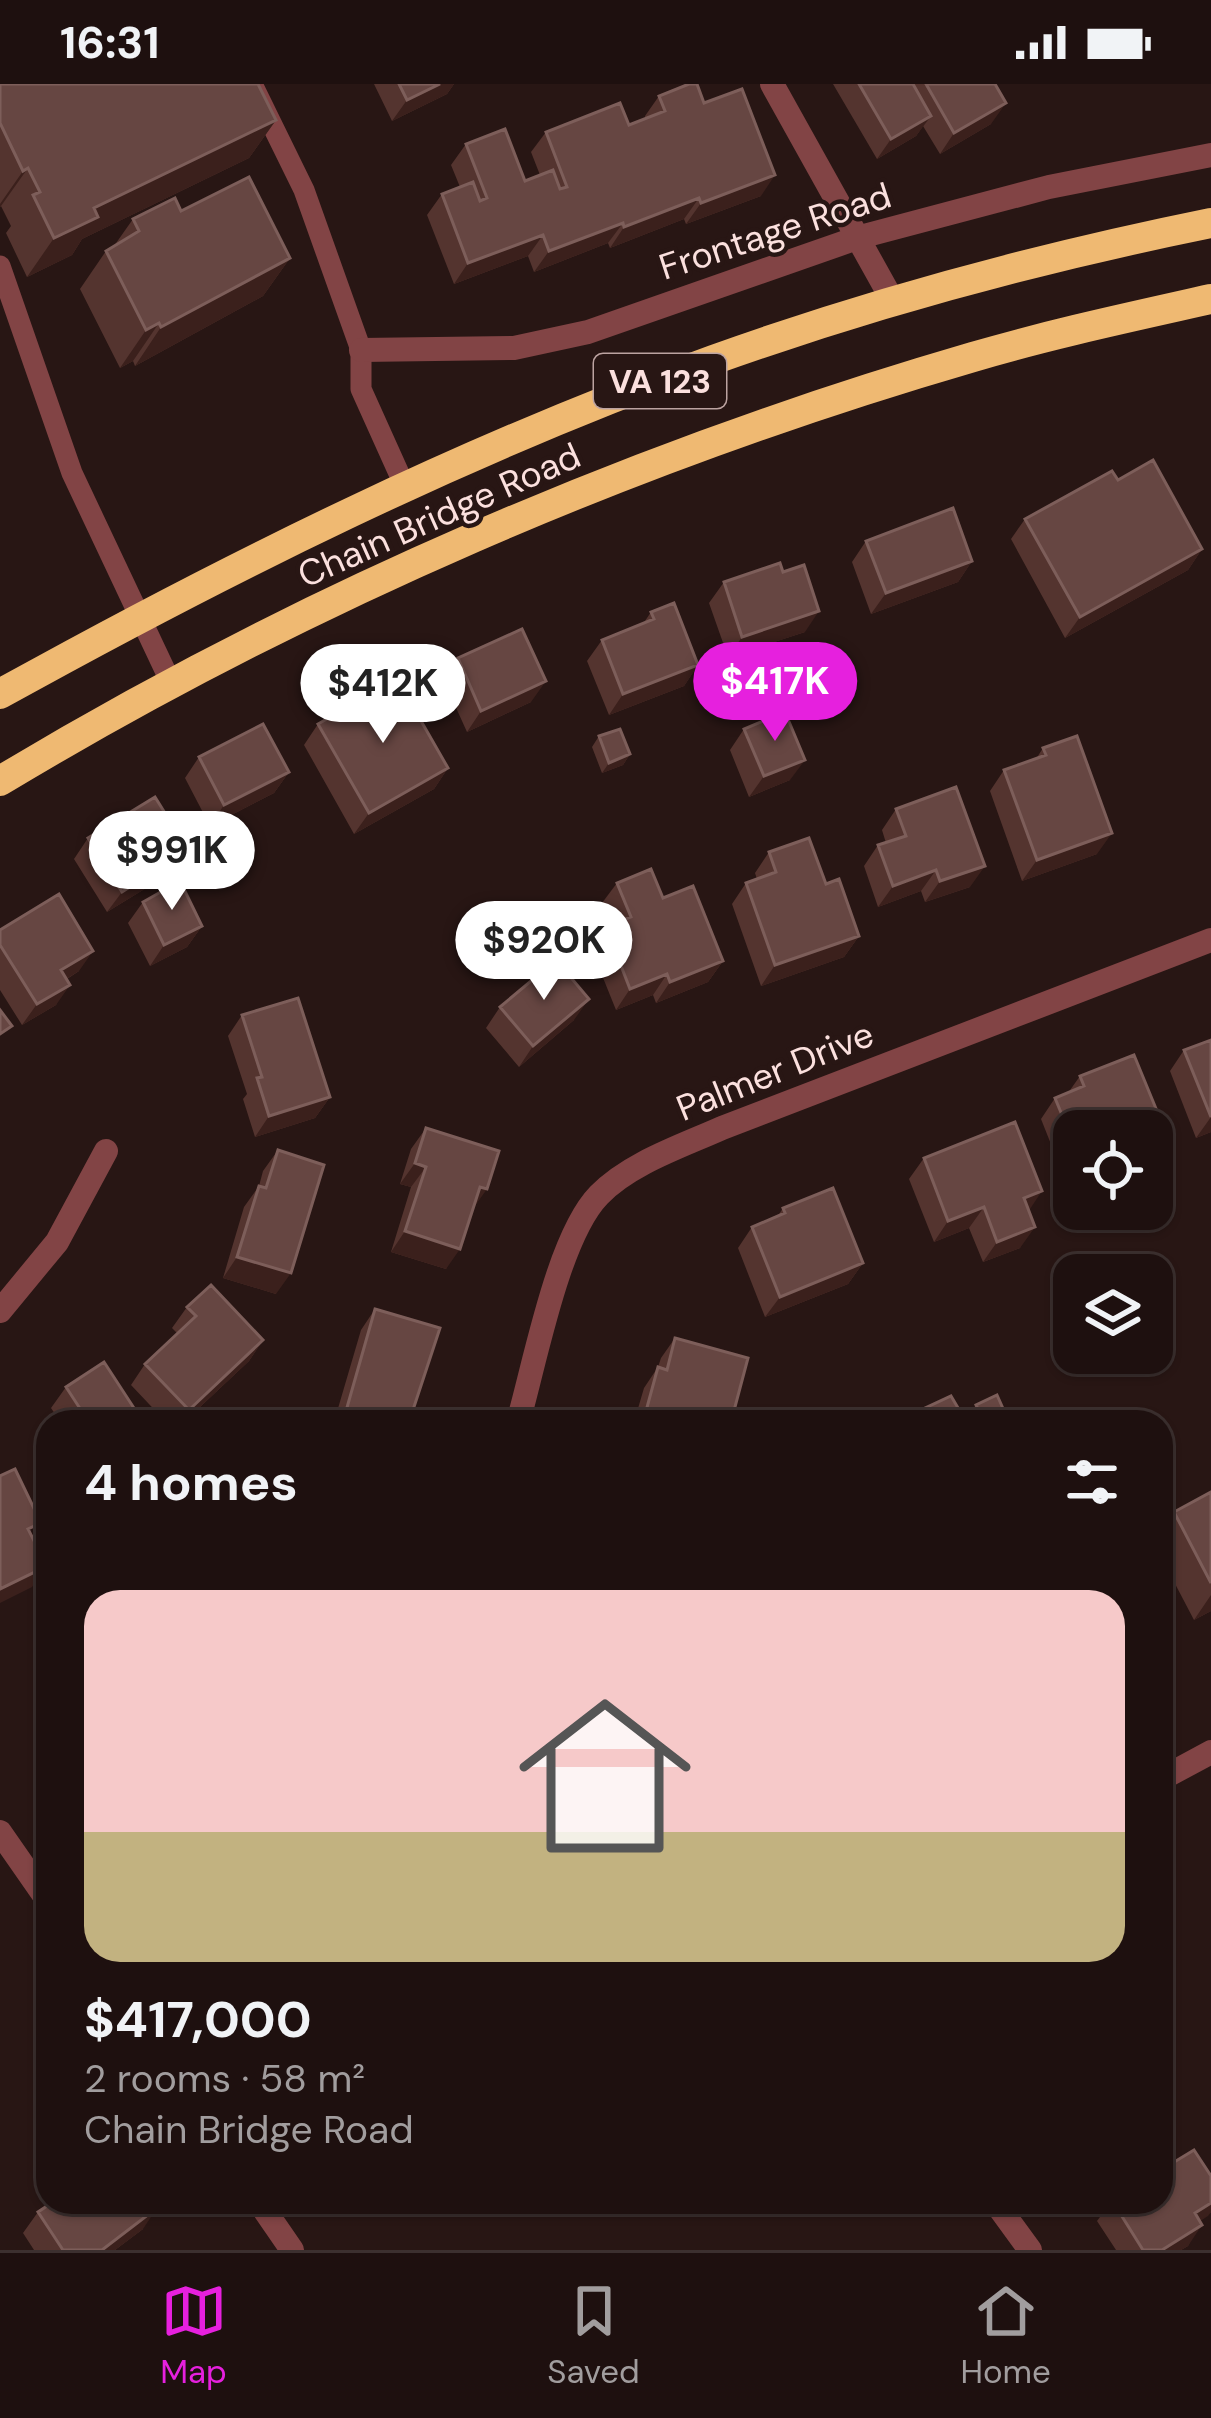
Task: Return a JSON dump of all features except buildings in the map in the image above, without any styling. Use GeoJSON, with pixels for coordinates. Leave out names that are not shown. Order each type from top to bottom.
{"type":"FeatureCollection","features":[{"type":"Feature","properties":{"kind":"main road","name":"Chain Bridge Road"},"geometry":{"type":"LineString","coordinates":[[0,694],[138,618],[406,489],[542,427],[715,359],[973,277],[1211,223]]}},
{"type":"Feature","properties":{"kind":"main road","name":"Chain Bridge Road"},"geometry":{"type":"LineString","coordinates":[[0,781],[172,685],[439,555],[713,441],[977,356],[1211,299]]}},
{"type":"Feature","properties":{"kind":"street"},"geometry":{"type":"LineString","coordinates":[[772,84],[894,303]]}},
{"type":"Feature","properties":{"kind":"street","name":"Frontage Road"},"geometry":{"type":"LineString","coordinates":[[361,350],[514,348],[587,332],[860,237],[1049,187],[1211,154]]}},
{"type":"Feature","properties":{"kind":"street","name":"Palmer Drive"},"geometry":{"type":"LineString","coordinates":[[521,1410],[568,1250],[601,1193],[648,1162],[722,1128],[1211,940]]}},
{"type":"Feature","properties":{"kind":"street"},"geometry":{"type":"LineString","coordinates":[[0,1311],[57,1243],[106,1151]]}},
{"type":"Feature","properties":{"kind":"street"},"geometry":{"type":"LineString","coordinates":[[1173,1773],[1211,1752]]}},
{"type":"Feature","properties":{"kind":"street"},"geometry":{"type":"LineString","coordinates":[[0,1832],[36,1884]]}},
{"type":"Feature","properties":{"kind":"street"},"geometry":{"type":"LineString","coordinates":[[267,2214],[292,2250]]}},
{"type":"Feature","properties":{"kind":"street"},"geometry":{"type":"LineString","coordinates":[[1004,2214],[1030,2250]]}},
{"type":"Feature","properties":{"kind":"lane"},"geometry":{"type":"LineString","coordinates":[[252,84],[304,190],[361,350],[361,389],[406,489]]}},
{"type":"Feature","properties":{"kind":"lane"},"geometry":{"type":"LineString","coordinates":[[0,266],[72,473],[172,685]]}}]}
